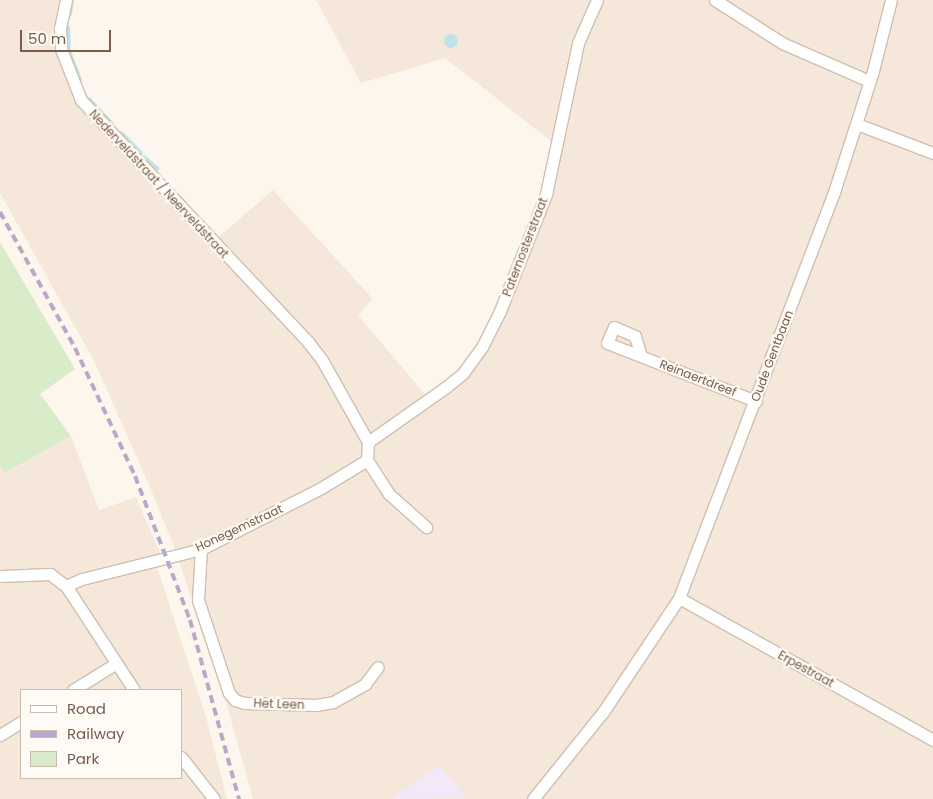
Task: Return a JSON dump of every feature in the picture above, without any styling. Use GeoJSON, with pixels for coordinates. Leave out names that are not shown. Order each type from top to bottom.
{"type":"FeatureCollection","features":[{"type":"Feature","properties":{"kind":"street","name":"Nederveldstraat / Neerveldstraat"},"geometry":{"type":"LineString","coordinates":[[66,0],[60,28],[61,49],[81,100],[289,322],[322,360],[368,442]]}},
{"type":"Feature","properties":{"kind":"street","name":"Paternosterstraat"},"geometry":{"type":"LineString","coordinates":[[368,442],[463,373],[482,347],[500,311],[546,194],[578,43],[597,0]]}},
{"type":"Feature","properties":{"kind":"street"},"geometry":{"type":"LineString","coordinates":[[715,0],[782,43],[869,81]]}},
{"type":"Feature","properties":{"kind":"street","name":"Oude Gentbaan"},"geometry":{"type":"LineString","coordinates":[[533,799],[614,695],[679,598],[756,401],[857,124],[891,0]]}},
{"type":"Feature","properties":{"kind":"street"},"geometry":{"type":"LineString","coordinates":[[857,124],[933,153]]}},
{"type":"Feature","properties":{"kind":"street","name":"Reinaertdreef"},"geometry":{"type":"LineString","coordinates":[[641,356],[756,401]]}},
{"type":"Feature","properties":{"kind":"street"},"geometry":{"type":"LineString","coordinates":[[368,442],[367,460],[389,494],[426,527]]}},
{"type":"Feature","properties":{"kind":"street","name":"Honegemstraat"},"geometry":{"type":"LineString","coordinates":[[66,586],[82,579],[201,548],[321,488],[367,460]]}},
{"type":"Feature","properties":{"kind":"street","name":"Het Leen"},"geometry":{"type":"LineString","coordinates":[[201,548],[198,600],[229,693],[235,700],[244,703],[316,706],[333,702],[365,684],[378,667]]}},
{"type":"Feature","properties":{"kind":"street"},"geometry":{"type":"LineString","coordinates":[[0,576],[50,574],[66,586],[115,664],[133,689]]}},
{"type":"Feature","properties":{"kind":"street","name":"Erpestraat"},"geometry":{"type":"LineString","coordinates":[[679,598],[933,740]]}},
{"type":"Feature","properties":{"kind":"street"},"geometry":{"type":"LineString","coordinates":[[74,689],[115,664]]}},
{"type":"Feature","properties":{"kind":"street"},"geometry":{"type":"LineString","coordinates":[[0,735],[20,723]]}},
{"type":"Feature","properties":{"kind":"street"},"geometry":{"type":"LineString","coordinates":[[182,758],[214,799]]}},
{"type":"Feature","properties":{"kind":"shaded area"},"geometry":{"type":"Polygon","coordinates":[[[0,0],[63,0],[60,41],[81,100],[213,242],[273,190],[373,299],[358,315],[433,404],[464,378],[550,193],[561,149],[445,58],[361,83],[316,0],[933,0],[933,799],[253,799],[227,706],[175,549],[149,485],[94,361],[0,193],[0,0]]]}},
{"type":"Feature","properties":{"kind":"shaded area"},"geometry":{"type":"Polygon","coordinates":[[[71,436],[99,510],[136,497],[160,553],[157,567],[206,717],[227,799],[0,799],[0,466],[6,473],[71,436]]]}},
{"type":"Feature","properties":{"kind":"shaded area"},"geometry":{"type":"Polygon","coordinates":[[[439,766],[467,798],[392,799],[439,766]]]}},
{"type":"Feature","properties":{"kind":"green space"},"geometry":{"type":"Polygon","coordinates":[[[0,242],[75,369],[40,394],[71,436],[5,473],[0,466],[0,242]]]}},
{"type":"Feature","properties":{"kind":"water"},"geometry":{"type":"Polygon","coordinates":[[[448,34],[454,34],[458,41],[454,48],[448,48],[444,44],[444,38],[448,34]]]}},
{"type":"Feature","properties":{"kind":"waterway"},"geometry":{"type":"LineString","coordinates":[[70,14],[72,0]]}},
{"type":"Feature","properties":{"kind":"waterway"},"geometry":{"type":"LineString","coordinates":[[68,27],[69,51],[80,80]]}},
{"type":"Feature","properties":{"kind":"waterway"},"geometry":{"type":"LineString","coordinates":[[89,99],[112,124]]}},
{"type":"Feature","properties":{"kind":"waterway"},"geometry":{"type":"LineString","coordinates":[[121,133],[141,153]]}},
{"type":"Feature","properties":{"kind":"waterway"},"geometry":{"type":"LineString","coordinates":[[144,157],[158,169]]}},
{"type":"Feature","properties":{"kind":"railway"},"geometry":{"type":"LineString","coordinates":[[0,212],[75,348],[135,476],[190,620],[239,799]]}}]}
